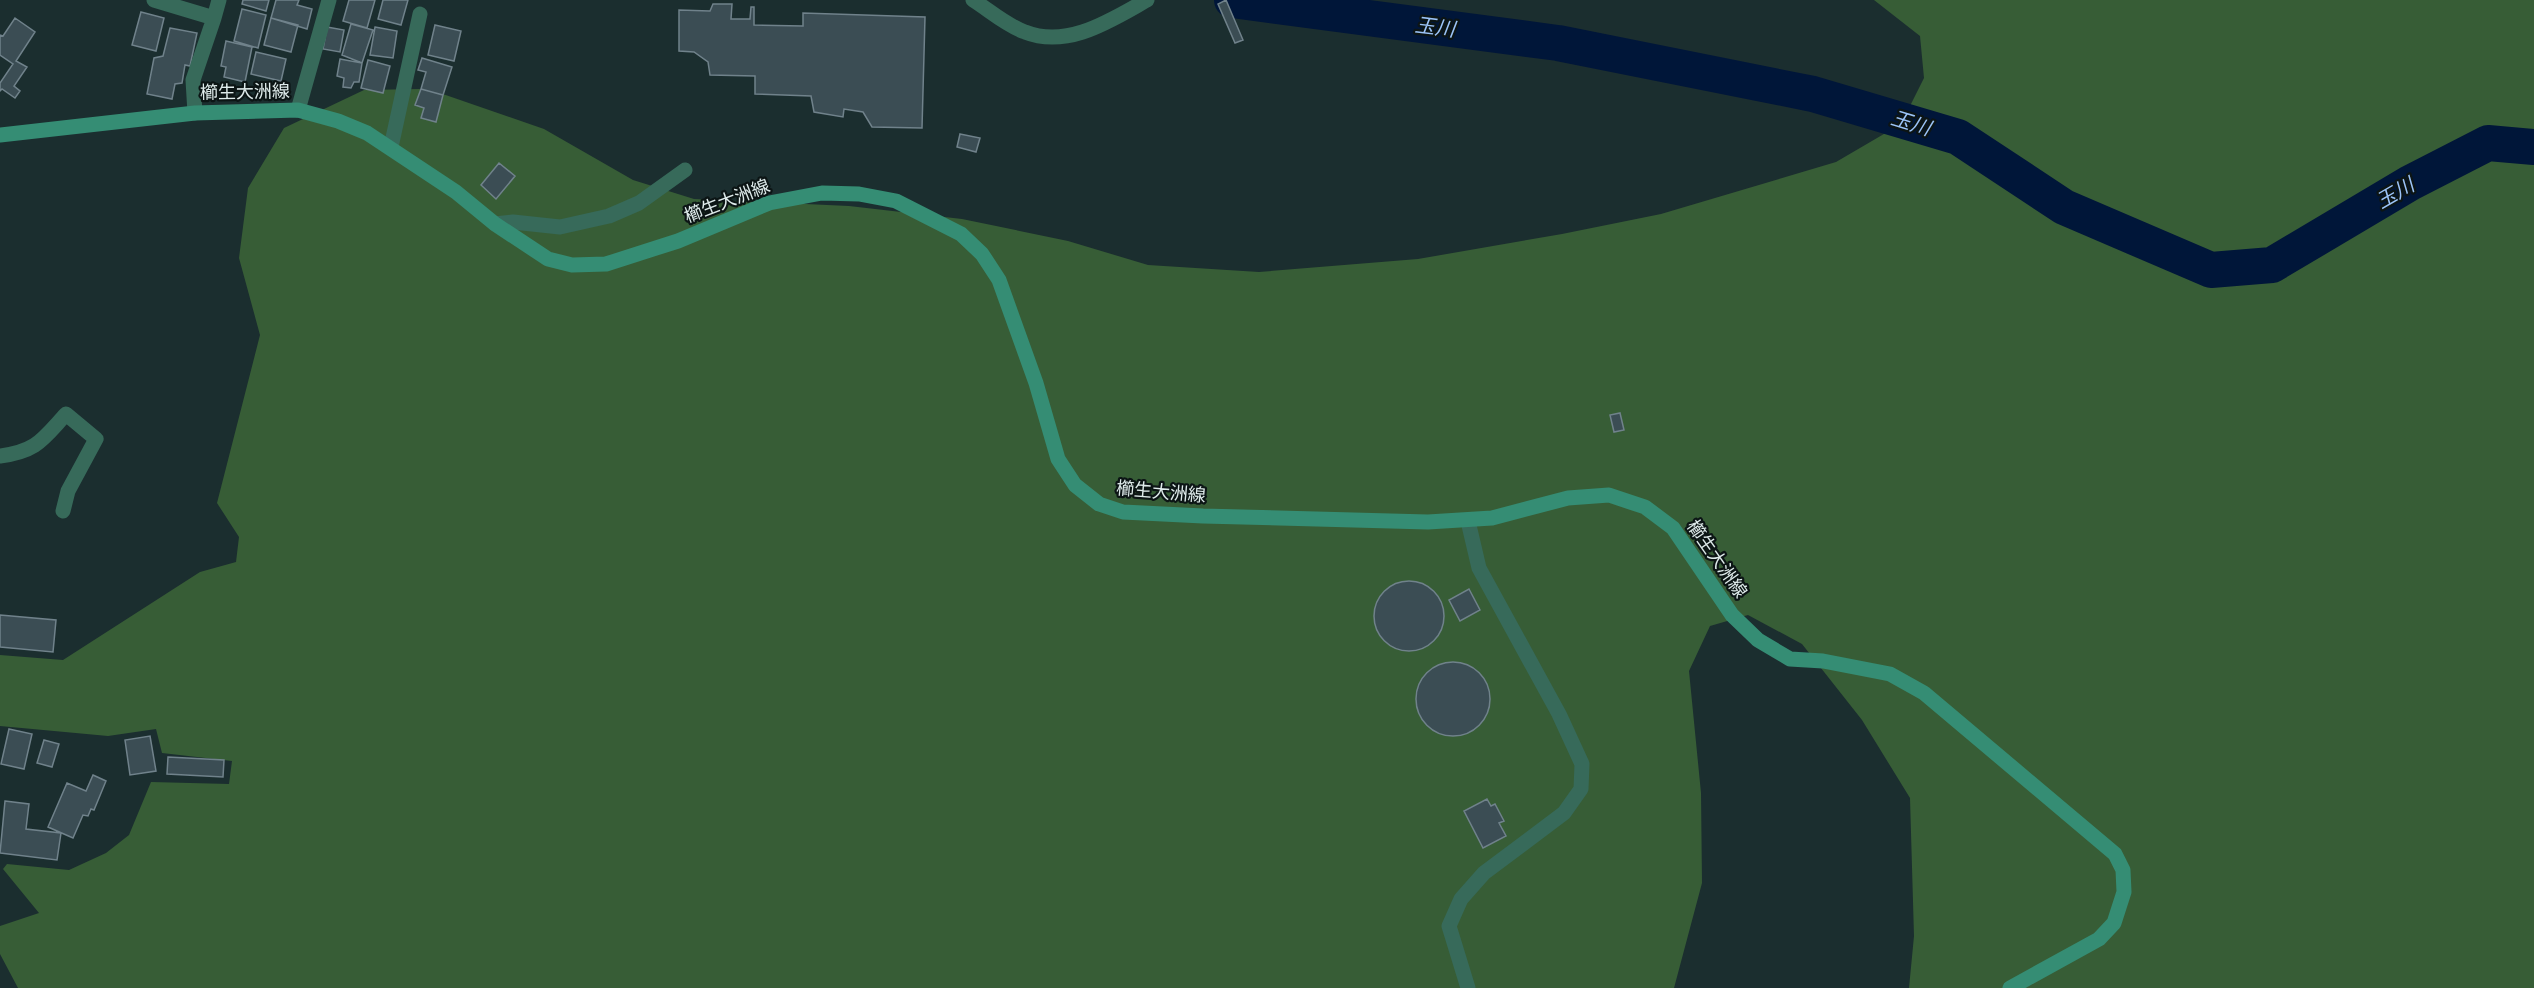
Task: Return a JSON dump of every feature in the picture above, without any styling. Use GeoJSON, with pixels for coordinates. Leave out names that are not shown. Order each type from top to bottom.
{"type":"FeatureCollection","features":[{"type":"Feature","properties":{"kind":"main road","name":"櫛生大洲線"},"geometry":{"type":"LineString","coordinates":[[0,135],[195,113],[298,110],[338,121],[367,133],[456,192],[495,224],[548,259],[572,265],[606,264],[678,241],[769,203],[822,193],[859,194],[896,201],[961,234],[982,254],[999,280],[1036,383],[1058,459],[1075,485],[1099,504],[1123,512],[1428,522],[1492,518],[1568,498],[1609,495],[1645,507],[1673,528],[1731,615],[1758,640],[1790,658],[1823,661],[1890,674],[1924,693],[2115,854],[2123,870],[2124,892],[2114,923],[2099,939],[2010,988]]}},
{"type":"Feature","properties":{"kind":"street"},"geometry":{"type":"LineString","coordinates":[[154,0],[214,18]]}},
{"type":"Feature","properties":{"kind":"street"},"geometry":{"type":"LineString","coordinates":[[195,113],[193,80],[219,0]]}},
{"type":"Feature","properties":{"kind":"street"},"geometry":{"type":"LineString","coordinates":[[298,110],[329,0]]}},
{"type":"Feature","properties":{"kind":"street"},"geometry":{"type":"LineString","coordinates":[[973,0],[1024,32],[1050,37],[1078,34],[1112,20],[1147,0]]}},
{"type":"Feature","properties":{"kind":"street"},"geometry":{"type":"LineString","coordinates":[[391,147],[420,14]]}},
{"type":"Feature","properties":{"kind":"street"},"geometry":{"type":"LineString","coordinates":[[495,224],[513,222],[560,227],[609,216],[639,203],[685,170]]}},
{"type":"Feature","properties":{"kind":"street"},"geometry":{"type":"LineString","coordinates":[[0,456],[24,452],[41,441],[66,414],[96,439],[68,491],[63,512]]}},
{"type":"Feature","properties":{"kind":"street"},"geometry":{"type":"LineString","coordinates":[[1467,988],[1449,926],[1461,898],[1484,873],[1564,813],[1581,789],[1582,764],[1559,714],[1479,568],[1468,521]]}},
{"type":"Feature","properties":{"kind":"green space"},"geometry":{"type":"Polygon","coordinates":[[[1874,0],[2534,0],[2534,988],[1909,988],[1914,936],[1910,798],[1862,720],[1802,644],[1748,615],[1710,626],[1689,671],[1701,793],[1702,883],[1674,988],[18,988],[0,954],[0,926],[39,913],[3,869],[7,864],[69,870],[106,853],[129,835],[151,782],[229,784],[232,761],[162,753],[156,729],[108,736],[0,726],[0,655],[63,660],[200,572],[236,562],[239,537],[217,503],[260,335],[239,258],[248,188],[284,128],[364,90],[421,89],[437,92],[544,129],[633,180],[694,199],[849,206],[962,219],[1068,241],[1148,265],[1259,272],[1418,259],[1562,234],[1661,214],[1836,162],[1901,124],[1924,78],[1920,36],[1874,0]]]}},
{"type":"Feature","properties":{"kind":"building"},"geometry":{"type":"Polygon","coordinates":[[[243,0],[269,0],[266,11],[242,4],[243,0]]]}},
{"type":"Feature","properties":{"kind":"building"},"geometry":{"type":"Polygon","coordinates":[[[276,0],[299,0],[297,5],[312,9],[307,29],[271,18],[276,0]]]}},
{"type":"Feature","properties":{"kind":"building"},"geometry":{"type":"Polygon","coordinates":[[[349,0],[375,0],[367,28],[343,21],[349,0]]]}},
{"type":"Feature","properties":{"kind":"building"},"geometry":{"type":"Polygon","coordinates":[[[383,0],[408,0],[401,25],[378,19],[383,0]]]}},
{"type":"Feature","properties":{"kind":"building"},"geometry":{"type":"Polygon","coordinates":[[[1226,0],[1243,40],[1235,43],[1218,4],[1226,0]]]}},
{"type":"Feature","properties":{"kind":"building"},"geometry":{"type":"Polygon","coordinates":[[[713,4],[732,4],[731,19],[750,19],[751,7],[754,7],[754,25],[803,26],[803,13],[925,17],[922,128],[872,127],[863,112],[844,109],[843,117],[814,112],[811,96],[755,94],[755,76],[710,75],[708,62],[694,52],[679,51],[679,10],[710,11],[713,4]]]}},
{"type":"Feature","properties":{"kind":"building"},"geometry":{"type":"Polygon","coordinates":[[[242,9],[266,15],[258,48],[234,41],[242,9]]]}},
{"type":"Feature","properties":{"kind":"building"},"geometry":{"type":"Polygon","coordinates":[[[141,12],[164,18],[156,51],[132,45],[141,12]]]}},
{"type":"Feature","properties":{"kind":"building"},"geometry":{"type":"Polygon","coordinates":[[[15,18],[35,32],[16,61],[27,67],[14,86],[20,91],[15,98],[2,89],[0,91],[0,83],[13,64],[0,55],[0,35],[3,36],[15,18]]]}},
{"type":"Feature","properties":{"kind":"building"},"geometry":{"type":"Polygon","coordinates":[[[271,18],[298,25],[291,52],[264,45],[271,18]]]}},
{"type":"Feature","properties":{"kind":"building"},"geometry":{"type":"Polygon","coordinates":[[[351,24],[373,30],[362,63],[342,55],[351,24]]]}},
{"type":"Feature","properties":{"kind":"building"},"geometry":{"type":"Polygon","coordinates":[[[435,25],[461,31],[454,61],[428,55],[435,25]]]}},
{"type":"Feature","properties":{"kind":"building"},"geometry":{"type":"Polygon","coordinates":[[[327,27],[344,30],[340,52],[323,49],[327,27]]]}},
{"type":"Feature","properties":{"kind":"building"},"geometry":{"type":"Polygon","coordinates":[[[375,27],[397,31],[393,58],[370,55],[375,27]]]}},
{"type":"Feature","properties":{"kind":"building"},"geometry":{"type":"Polygon","coordinates":[[[170,28],[197,33],[190,66],[185,65],[182,83],[175,84],[172,99],[147,94],[154,58],[163,56],[170,28]]]}},
{"type":"Feature","properties":{"kind":"building"},"geometry":{"type":"Polygon","coordinates":[[[226,41],[252,47],[245,82],[224,77],[226,67],[221,66],[226,41]]]}},
{"type":"Feature","properties":{"kind":"building"},"geometry":{"type":"Polygon","coordinates":[[[256,52],[286,59],[281,81],[251,74],[256,52]]]}},
{"type":"Feature","properties":{"kind":"building"},"geometry":{"type":"Polygon","coordinates":[[[422,58],[452,67],[443,95],[421,89],[426,72],[418,70],[422,58]]]}},
{"type":"Feature","properties":{"kind":"building"},"geometry":{"type":"Polygon","coordinates":[[[340,59],[362,63],[359,82],[354,82],[351,88],[343,87],[344,78],[337,76],[340,59]]]}},
{"type":"Feature","properties":{"kind":"building"},"geometry":{"type":"Polygon","coordinates":[[[368,60],[390,66],[383,93],[361,88],[368,60]]]}},
{"type":"Feature","properties":{"kind":"building"},"geometry":{"type":"Polygon","coordinates":[[[421,89],[443,95],[436,122],[421,118],[424,108],[415,105],[421,89]]]}},
{"type":"Feature","properties":{"kind":"building"},"geometry":{"type":"Polygon","coordinates":[[[960,134],[980,138],[976,152],[957,147],[960,134]]]}},
{"type":"Feature","properties":{"kind":"building"},"geometry":{"type":"Polygon","coordinates":[[[499,163],[515,176],[496,199],[481,185],[499,163]]]}},
{"type":"Feature","properties":{"kind":"building"},"geometry":{"type":"Polygon","coordinates":[[[1620,413],[1624,430],[1614,432],[1610,415],[1620,413]]]}},
{"type":"Feature","properties":{"kind":"building"},"geometry":{"type":"Polygon","coordinates":[[[1416,581],[1429,587],[1438,596],[1442,602],[1444,616],[1442,630],[1434,641],[1423,649],[1402,651],[1384,641],[1376,630],[1374,609],[1384,591],[1395,583],[1416,581]]]}},
{"type":"Feature","properties":{"kind":"building"},"geometry":{"type":"Polygon","coordinates":[[[1469,589],[1480,610],[1460,621],[1449,600],[1469,589]]]}},
{"type":"Feature","properties":{"kind":"building"},"geometry":{"type":"Polygon","coordinates":[[[0,615],[56,620],[53,652],[0,647],[0,615]]]}},
{"type":"Feature","properties":{"kind":"building"},"geometry":{"type":"Polygon","coordinates":[[[1453,662],[1467,665],[1479,673],[1487,685],[1490,699],[1487,713],[1479,725],[1467,733],[1453,736],[1439,733],[1427,725],[1419,713],[1416,699],[1419,685],[1427,673],[1439,665],[1453,662]]]}},
{"type":"Feature","properties":{"kind":"building"},"geometry":{"type":"Polygon","coordinates":[[[9,729],[32,734],[24,769],[1,764],[9,729]]]}},
{"type":"Feature","properties":{"kind":"building"},"geometry":{"type":"Polygon","coordinates":[[[150,736],[156,771],[130,775],[125,740],[150,736]]]}},
{"type":"Feature","properties":{"kind":"building"},"geometry":{"type":"Polygon","coordinates":[[[44,740],[59,744],[52,767],[37,763],[44,740]]]}},
{"type":"Feature","properties":{"kind":"building"},"geometry":{"type":"Polygon","coordinates":[[[168,757],[224,760],[223,777],[167,774],[168,757]]]}},
{"type":"Feature","properties":{"kind":"building"},"geometry":{"type":"Polygon","coordinates":[[[93,775],[106,781],[94,810],[91,809],[88,816],[83,815],[73,838],[48,827],[67,783],[86,791],[93,775]]]}},
{"type":"Feature","properties":{"kind":"building"},"geometry":{"type":"Polygon","coordinates":[[[1487,799],[1491,806],[1495,804],[1504,821],[1499,823],[1506,836],[1483,848],[1464,811],[1487,799]]]}},
{"type":"Feature","properties":{"kind":"building"},"geometry":{"type":"Polygon","coordinates":[[[5,801],[29,804],[26,829],[61,833],[57,860],[0,853],[5,801]]]}},
{"type":"Feature","properties":{"kind":"waterway","name":"玉川"},"geometry":{"type":"LineString","coordinates":[[1232,0],[1558,43],[1813,94],[1958,137],[2064,207],[2211,270],[2272,265],[2410,183],[2488,143],[2534,147]]}}]}
